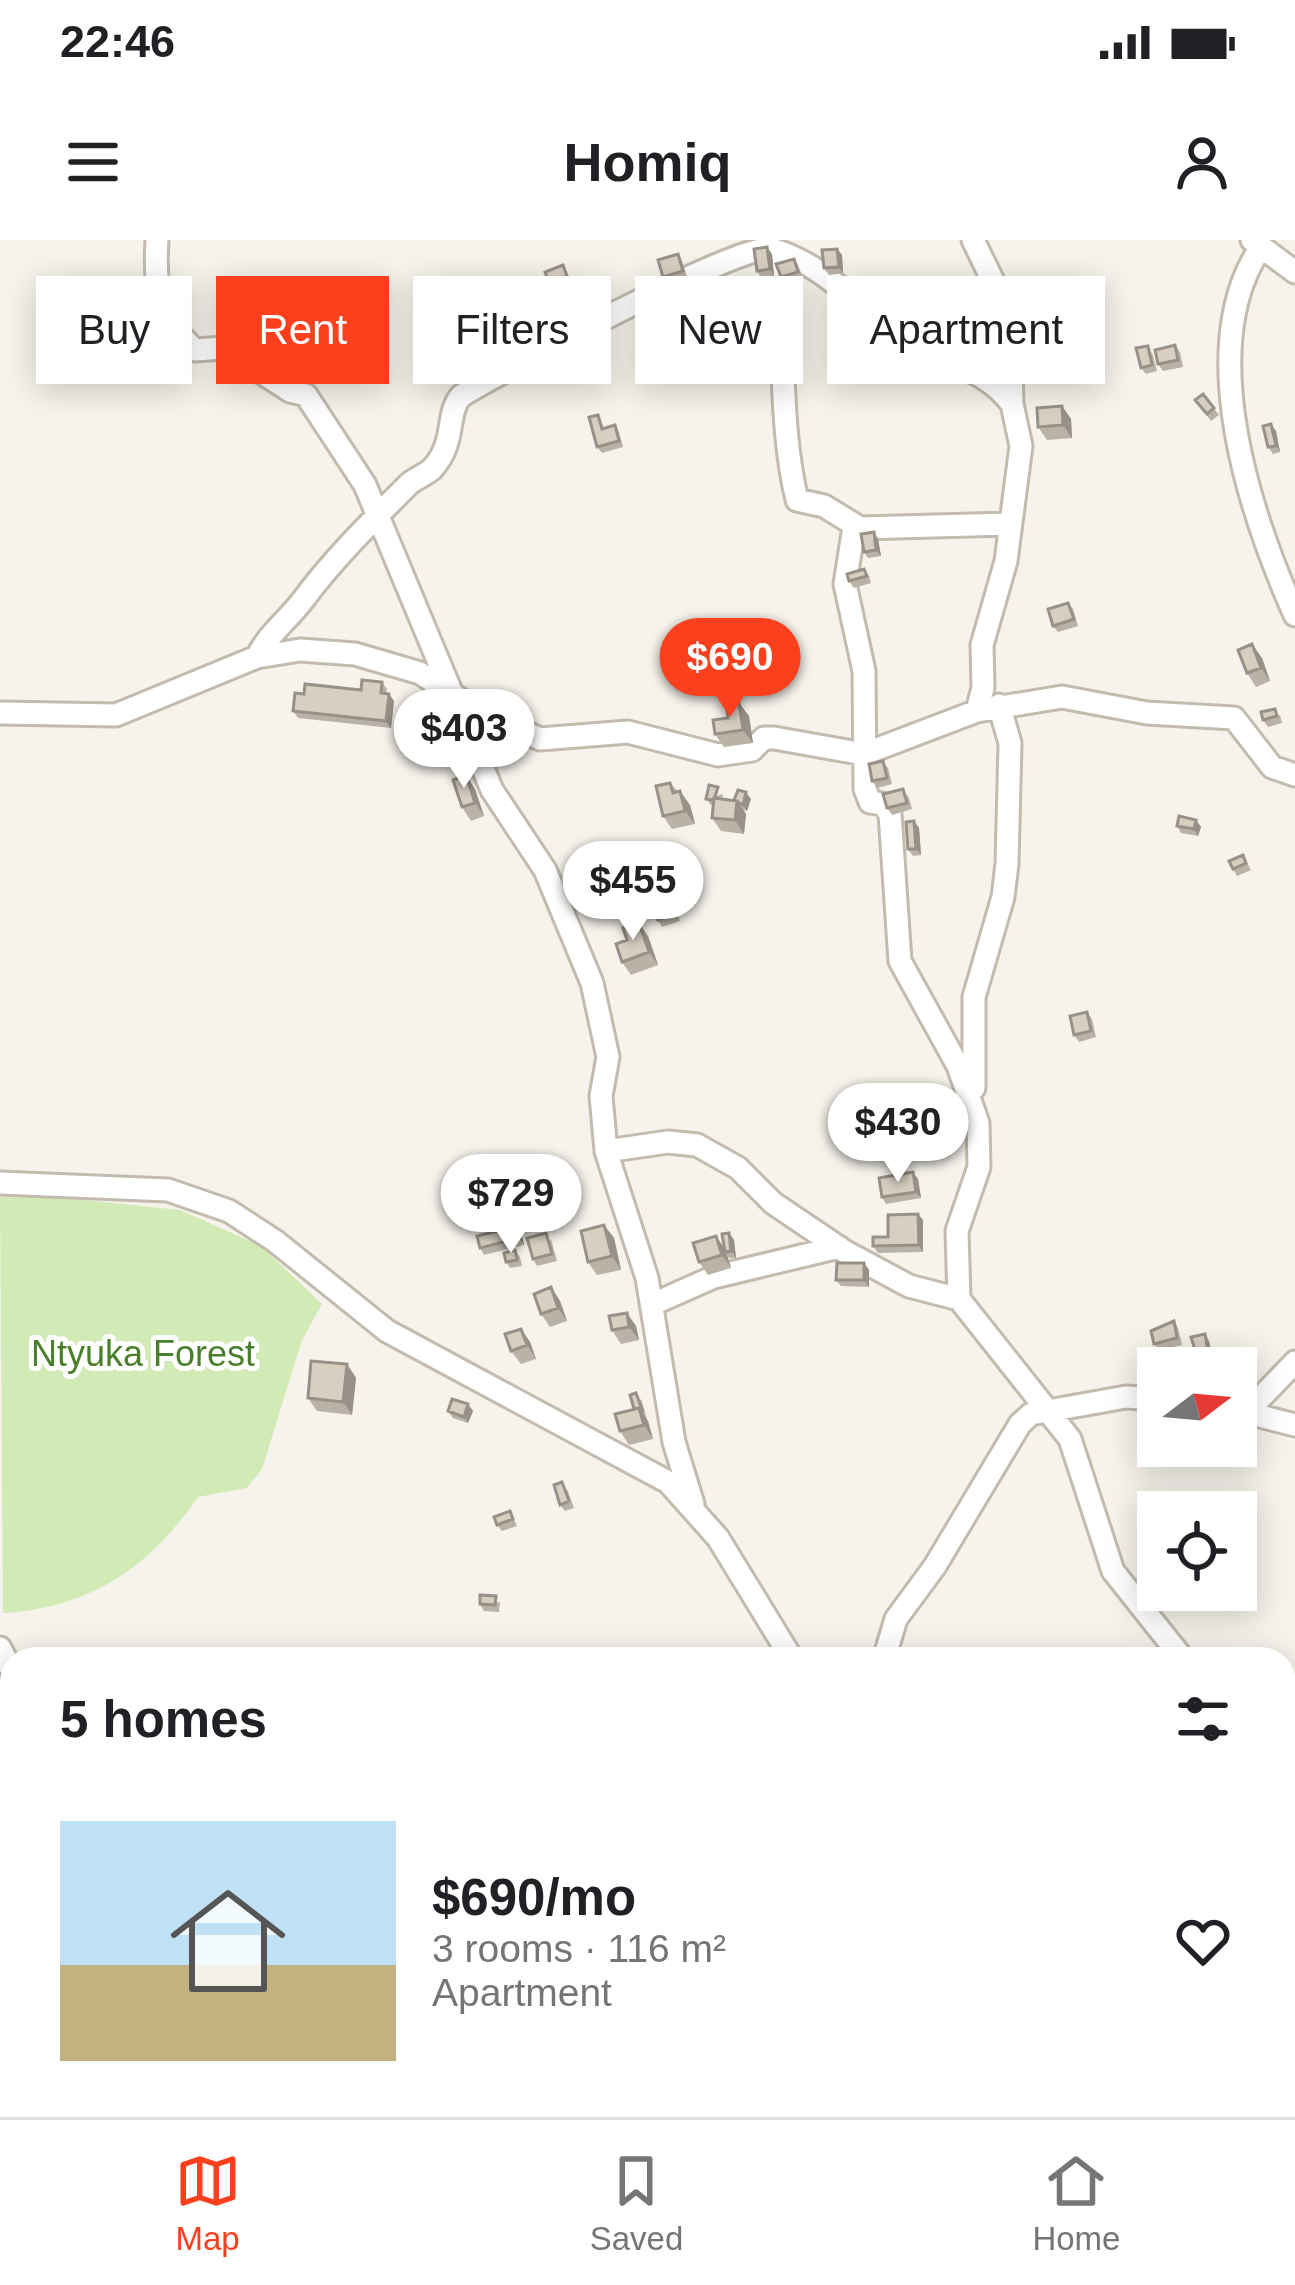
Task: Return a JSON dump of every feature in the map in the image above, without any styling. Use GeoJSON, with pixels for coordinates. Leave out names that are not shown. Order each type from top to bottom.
{"type":"FeatureCollection","features":[{"type":"Feature","properties":{"kind":"street"},"geometry":{"type":"LineString","coordinates":[[157,240],[157,296],[175,331],[195,350],[224,348],[311,400],[380,517],[492,790],[545,870],[592,983],[606,1037],[602,1096],[606,1151],[653,1304],[671,1427],[693,1504]]}},
{"type":"Feature","properties":{"kind":"street"},"geometry":{"type":"LineString","coordinates":[[973,240],[1010,316],[1012,404],[1021,446],[1004,573],[982,645],[988,708],[1010,743],[1007,864],[974,997],[979,1167],[958,1232],[959,1299],[1072,1444],[1112,1571],[1173,1647]]}},
{"type":"Feature","properties":{"kind":"street"},"geometry":{"type":"LineString","coordinates":[[1295,272],[1256,243],[1238,303],[1231,386],[1254,508],[1295,615]]}},
{"type":"Feature","properties":{"kind":"street"},"geometry":{"type":"LineString","coordinates":[[257,657],[273,628],[300,604],[322,571],[411,482],[430,470],[453,438],[452,410],[461,396],[634,300],[692,280],[746,250],[771,249],[824,271],[911,344],[983,373],[1012,404]]}},
{"type":"Feature","properties":{"kind":"street"},"geometry":{"type":"LineString","coordinates":[[771,249],[782,303],[785,429],[796,496],[802,503],[832,509],[854,527],[1009,524]]}},
{"type":"Feature","properties":{"kind":"street"},"geometry":{"type":"LineString","coordinates":[[854,527],[845,584],[864,671],[868,800],[883,804],[890,814],[901,961],[974,1100]]}},
{"type":"Feature","properties":{"kind":"street"},"geometry":{"type":"LineString","coordinates":[[0,713],[116,715],[285,650],[355,654],[420,673],[476,710],[540,739],[628,732],[732,756],[774,738],[864,754],[988,708],[1062,697],[1148,713],[1227,716],[1245,726],[1272,767],[1295,775]]}},
{"type":"Feature","properties":{"kind":"street"},"geometry":{"type":"LineString","coordinates":[[606,1151],[668,1142],[697,1144],[738,1168],[773,1203],[839,1247],[909,1286],[959,1299]]}},
{"type":"Feature","properties":{"kind":"street"},"geometry":{"type":"LineString","coordinates":[[0,1184],[148,1188],[191,1195],[229,1211],[275,1241],[387,1331],[668,1482],[693,1504],[784,1647]]}},
{"type":"Feature","properties":{"kind":"street"},"geometry":{"type":"LineString","coordinates":[[653,1304],[714,1277],[839,1247]]}},
{"type":"Feature","properties":{"kind":"street"},"geometry":{"type":"LineString","coordinates":[[1257,1397],[1295,1362]]}},
{"type":"Feature","properties":{"kind":"street"},"geometry":{"type":"LineString","coordinates":[[888,1647],[896,1619],[935,1566],[1006,1443],[1031,1414],[1137,1398]]}},
{"type":"Feature","properties":{"kind":"street"},"geometry":{"type":"LineString","coordinates":[[1257,1415],[1295,1425]]}},
{"type":"Feature","properties":{"kind":"green space","name":"Ntyuka Forest"},"geometry":{"type":"Polygon","coordinates":[[[36,1195],[180,1210],[261,1246],[322,1304],[302,1340],[262,1469],[247,1488],[198,1497],[138,1564],[90,1593],[63,1603],[3,1613],[0,1197],[36,1195]]]}},
{"type":"Feature","properties":{"kind":"building"},"geometry":{"type":"Polygon","coordinates":[[[767,247],[770,269],[757,271],[754,249],[767,247]]]}},
{"type":"Feature","properties":{"kind":"building"},"geometry":{"type":"Polygon","coordinates":[[[837,249],[839,267],[824,268],[822,250],[837,249]]]}},
{"type":"Feature","properties":{"kind":"building"},"geometry":{"type":"Polygon","coordinates":[[[678,254],[683,271],[663,276],[658,260],[678,254]]]}},
{"type":"Feature","properties":{"kind":"building"},"geometry":{"type":"Polygon","coordinates":[[[794,259],[798,272],[781,276],[776,264],[794,259]]]}},
{"type":"Feature","properties":{"kind":"building"},"geometry":{"type":"Polygon","coordinates":[[[563,265],[567,276],[546,276],[545,272],[563,265]]]}},
{"type":"Feature","properties":{"kind":"building"},"geometry":{"type":"Polygon","coordinates":[[[1175,345],[1178,360],[1158,364],[1155,350],[1175,345]]]}},
{"type":"Feature","properties":{"kind":"building"},"geometry":{"type":"Polygon","coordinates":[[[1148,346],[1152,365],[1141,368],[1136,348],[1148,346]]]}},
{"type":"Feature","properties":{"kind":"building"},"geometry":{"type":"Polygon","coordinates":[[[1203,394],[1214,408],[1207,414],[1195,400],[1203,394]]]}},
{"type":"Feature","properties":{"kind":"building"},"geometry":{"type":"Polygon","coordinates":[[[1062,406],[1063,425],[1038,427],[1037,408],[1062,406]]]}},
{"type":"Feature","properties":{"kind":"building"},"geometry":{"type":"Polygon","coordinates":[[[598,415],[602,429],[615,425],[619,441],[597,447],[589,417],[598,415]]]}},
{"type":"Feature","properties":{"kind":"building"},"geometry":{"type":"Polygon","coordinates":[[[1271,424],[1276,446],[1268,447],[1263,426],[1271,424]]]}},
{"type":"Feature","properties":{"kind":"building"},"geometry":{"type":"Polygon","coordinates":[[[874,532],[876,550],[864,552],[861,534],[874,532]]]}},
{"type":"Feature","properties":{"kind":"building"},"geometry":{"type":"Polygon","coordinates":[[[864,569],[867,576],[849,581],[847,574],[864,569]]]}},
{"type":"Feature","properties":{"kind":"building"},"geometry":{"type":"Polygon","coordinates":[[[1068,603],[1074,619],[1053,626],[1048,609],[1068,603]]]}},
{"type":"Feature","properties":{"kind":"building"},"geometry":{"type":"Polygon","coordinates":[[[1252,644],[1261,668],[1247,673],[1238,650],[1252,644]]]}},
{"type":"Feature","properties":{"kind":"building"},"geometry":{"type":"Polygon","coordinates":[[[362,680],[382,682],[381,693],[389,694],[386,721],[293,711],[295,693],[304,694],[305,684],[361,690],[362,680]]]}},
{"type":"Feature","properties":{"kind":"building"},"geometry":{"type":"Polygon","coordinates":[[[739,703],[743,730],[715,734],[713,720],[728,718],[726,704],[739,703]]]}},
{"type":"Feature","properties":{"kind":"building"},"geometry":{"type":"Polygon","coordinates":[[[1275,709],[1277,716],[1263,720],[1261,712],[1275,709]]]}},
{"type":"Feature","properties":{"kind":"building"},"geometry":{"type":"Polygon","coordinates":[[[883,761],[887,778],[872,781],[869,764],[883,761]]]}},
{"type":"Feature","properties":{"kind":"building"},"geometry":{"type":"Polygon","coordinates":[[[466,775],[475,803],[462,807],[453,780],[466,775]]]}},
{"type":"Feature","properties":{"kind":"building"},"geometry":{"type":"Polygon","coordinates":[[[670,783],[673,793],[680,791],[685,811],[663,816],[656,786],[670,783]]]}},
{"type":"Feature","properties":{"kind":"building"},"geometry":{"type":"Polygon","coordinates":[[[709,785],[718,787],[714,800],[706,799],[709,785]]]}},
{"type":"Feature","properties":{"kind":"building"},"geometry":{"type":"Polygon","coordinates":[[[903,789],[907,803],[887,808],[883,794],[903,789]]]}},
{"type":"Feature","properties":{"kind":"building"},"geometry":{"type":"Polygon","coordinates":[[[738,790],[746,792],[743,805],[734,800],[738,790]]]}},
{"type":"Feature","properties":{"kind":"building"},"geometry":{"type":"Polygon","coordinates":[[[714,798],[737,801],[735,820],[712,818],[714,798]]]}},
{"type":"Feature","properties":{"kind":"building"},"geometry":{"type":"Polygon","coordinates":[[[1179,816],[1196,820],[1194,829],[1177,826],[1179,816]]]}},
{"type":"Feature","properties":{"kind":"building"},"geometry":{"type":"Polygon","coordinates":[[[914,821],[916,849],[908,849],[906,822],[914,821]]]}},
{"type":"Feature","properties":{"kind":"building"},"geometry":{"type":"Polygon","coordinates":[[[1243,855],[1246,863],[1233,869],[1229,861],[1243,855]]]}},
{"type":"Feature","properties":{"kind":"building"},"geometry":{"type":"Polygon","coordinates":[[[669,897],[675,914],[658,920],[652,904],[669,897]]]}},
{"type":"Feature","properties":{"kind":"building"},"geometry":{"type":"Polygon","coordinates":[[[639,923],[649,952],[622,962],[616,944],[627,940],[623,928],[639,923]]]}},
{"type":"Feature","properties":{"kind":"building"},"geometry":{"type":"Polygon","coordinates":[[[1087,1012],[1091,1031],[1074,1035],[1070,1016],[1087,1012]]]}},
{"type":"Feature","properties":{"kind":"building"},"geometry":{"type":"Polygon","coordinates":[[[913,1172],[916,1192],[882,1197],[879,1178],[913,1172]]]}},
{"type":"Feature","properties":{"kind":"building"},"geometry":{"type":"Polygon","coordinates":[[[513,1214],[519,1238],[480,1248],[477,1236],[498,1231],[494,1219],[513,1214]]]}},
{"type":"Feature","properties":{"kind":"building"},"geometry":{"type":"Polygon","coordinates":[[[918,1214],[919,1245],[873,1246],[873,1237],[888,1237],[888,1215],[918,1214]]]}},
{"type":"Feature","properties":{"kind":"building"},"geometry":{"type":"Polygon","coordinates":[[[604,1225],[612,1256],[588,1262],[581,1231],[604,1225]]]}},
{"type":"Feature","properties":{"kind":"building"},"geometry":{"type":"Polygon","coordinates":[[[546,1233],[552,1254],[533,1259],[527,1238],[546,1233]]]}},
{"type":"Feature","properties":{"kind":"building"},"geometry":{"type":"Polygon","coordinates":[[[729,1233],[731,1251],[725,1252],[722,1234],[729,1233]]]}},
{"type":"Feature","properties":{"kind":"building"},"geometry":{"type":"Polygon","coordinates":[[[716,1236],[722,1255],[699,1262],[693,1243],[716,1236]]]}},
{"type":"Feature","properties":{"kind":"building"},"geometry":{"type":"Polygon","coordinates":[[[515,1250],[517,1260],[506,1262],[504,1253],[515,1250]]]}},
{"type":"Feature","properties":{"kind":"building"},"geometry":{"type":"Polygon","coordinates":[[[837,1263],[864,1263],[864,1280],[836,1280],[837,1263]]]}},
{"type":"Feature","properties":{"kind":"building"},"geometry":{"type":"Polygon","coordinates":[[[551,1287],[558,1308],[541,1314],[534,1294],[551,1287]]]}},
{"type":"Feature","properties":{"kind":"building"},"geometry":{"type":"Polygon","coordinates":[[[627,1313],[629,1327],[612,1330],[609,1316],[627,1313]]]}},
{"type":"Feature","properties":{"kind":"building"},"geometry":{"type":"Polygon","coordinates":[[[1174,1321],[1177,1338],[1154,1344],[1151,1331],[1174,1321]]]}},
{"type":"Feature","properties":{"kind":"building"},"geometry":{"type":"Polygon","coordinates":[[[521,1329],[527,1345],[511,1351],[505,1334],[521,1329]]]}},
{"type":"Feature","properties":{"kind":"building"},"geometry":{"type":"Polygon","coordinates":[[[1205,1334],[1207,1347],[1194,1347],[1191,1337],[1205,1334]]]}},
{"type":"Feature","properties":{"kind":"building"},"geometry":{"type":"Polygon","coordinates":[[[311,1361],[347,1364],[343,1402],[308,1398],[311,1361]]]}},
{"type":"Feature","properties":{"kind":"building"},"geometry":{"type":"Polygon","coordinates":[[[636,1393],[643,1412],[634,1409],[630,1395],[636,1393]]]}},
{"type":"Feature","properties":{"kind":"building"},"geometry":{"type":"Polygon","coordinates":[[[452,1399],[468,1404],[464,1417],[448,1411],[452,1399]]]}},
{"type":"Feature","properties":{"kind":"building"},"geometry":{"type":"Polygon","coordinates":[[[639,1408],[644,1425],[620,1431],[615,1414],[639,1408]]]}},
{"type":"Feature","properties":{"kind":"building"},"geometry":{"type":"Polygon","coordinates":[[[562,1482],[569,1501],[560,1505],[554,1485],[562,1482]]]}},
{"type":"Feature","properties":{"kind":"building"},"geometry":{"type":"Polygon","coordinates":[[[510,1511],[513,1519],[497,1525],[494,1517],[510,1511]]]}},
{"type":"Feature","properties":{"kind":"building"},"geometry":{"type":"Polygon","coordinates":[[[480,1595],[496,1596],[495,1605],[480,1604],[480,1595]]]}}]}
